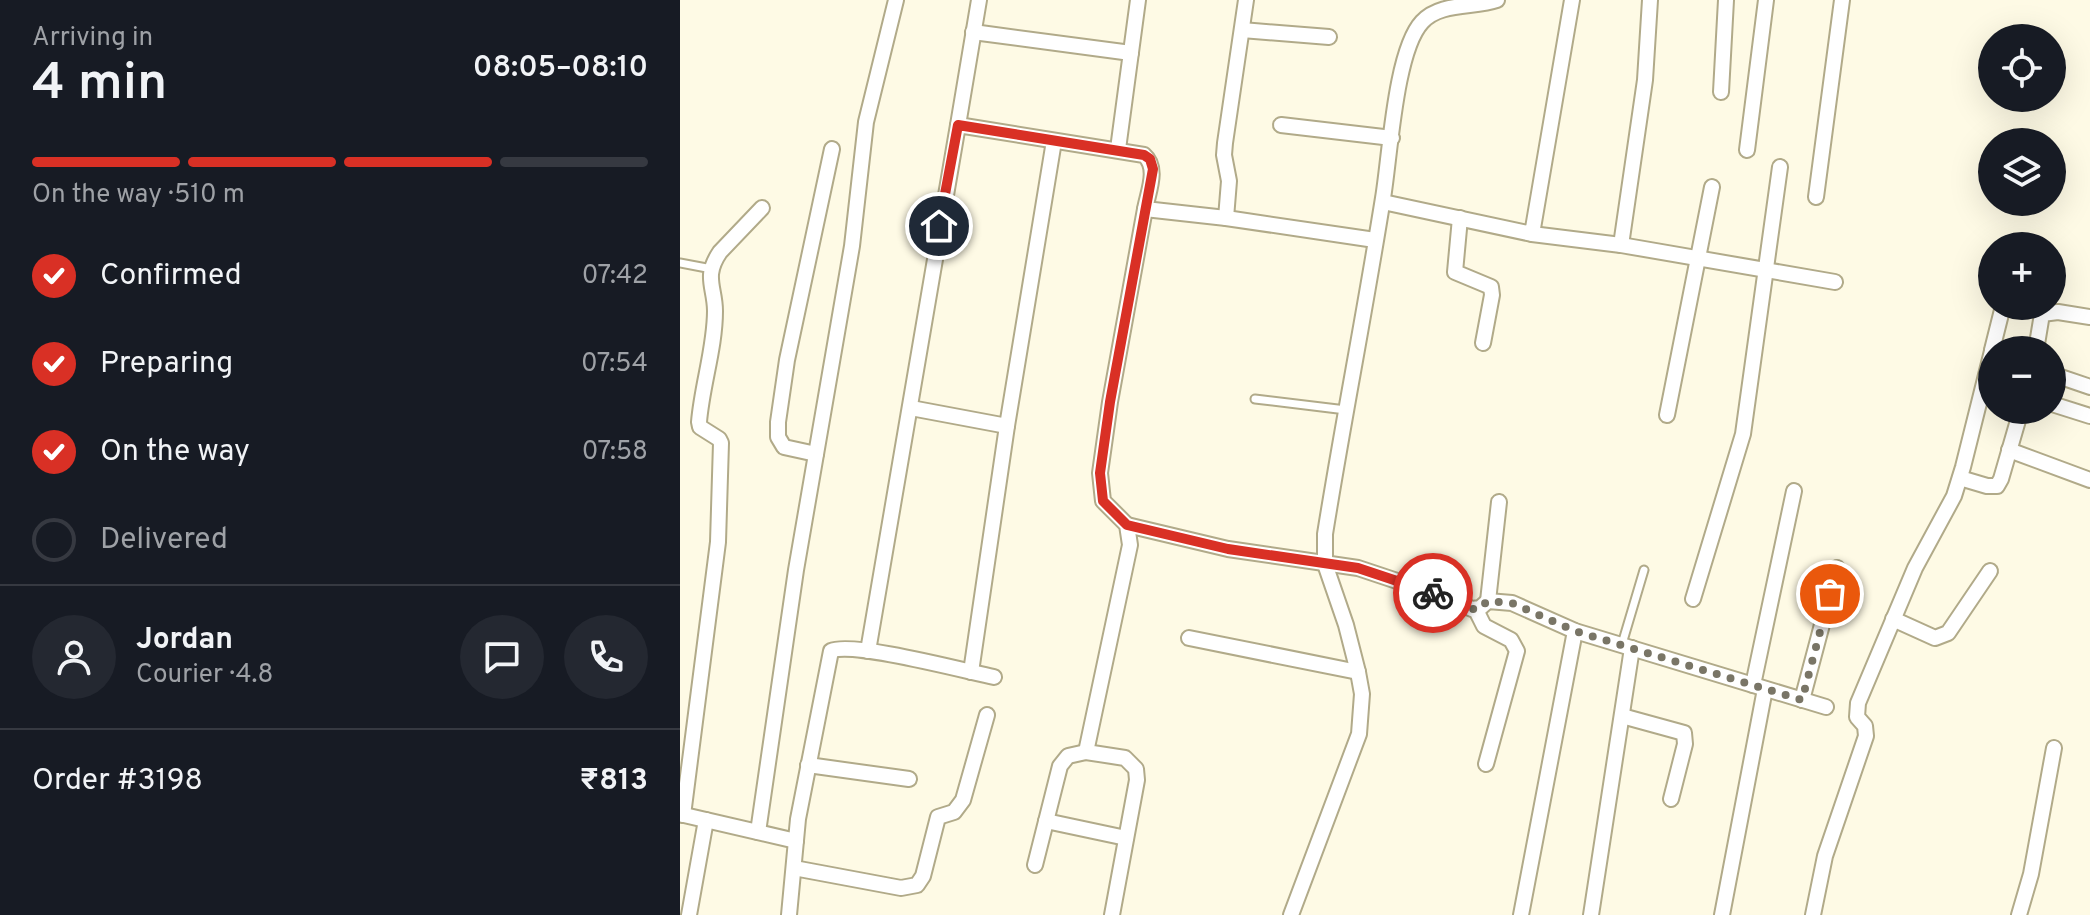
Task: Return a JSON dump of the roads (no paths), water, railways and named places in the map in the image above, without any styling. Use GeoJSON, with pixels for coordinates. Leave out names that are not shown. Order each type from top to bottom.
{"type":"FeatureCollection","features":[{"type":"Feature","properties":{"kind":"street"},"geometry":{"type":"LineString","coordinates":[[758,832],[796,570],[852,246],[866,122],[896,0]]}},
{"type":"Feature","properties":{"kind":"street"},"geometry":{"type":"LineString","coordinates":[[868,651],[979,0]]}},
{"type":"Feature","properties":{"kind":"street"},"geometry":{"type":"LineString","coordinates":[[1118,149],[1138,0]]}},
{"type":"Feature","properties":{"kind":"street"},"geometry":{"type":"LineString","coordinates":[[1226,218],[1229,181],[1225,143],[1246,0]]}},
{"type":"Feature","properties":{"kind":"street"},"geometry":{"type":"LineString","coordinates":[[1428,16],[1431,0]]}},
{"type":"Feature","properties":{"kind":"street"},"geometry":{"type":"LineString","coordinates":[[1291,915],[1359,734],[1362,694],[1346,625],[1325,564],[1325,534],[1408,47],[1428,16],[1497,0]]}},
{"type":"Feature","properties":{"kind":"street"},"geometry":{"type":"LineString","coordinates":[[1532,234],[1572,0]]}},
{"type":"Feature","properties":{"kind":"street"},"geometry":{"type":"LineString","coordinates":[[1621,245],[1645,80],[1650,0]]}},
{"type":"Feature","properties":{"kind":"street"},"geometry":{"type":"LineString","coordinates":[[1721,92],[1726,0]]}},
{"type":"Feature","properties":{"kind":"street"},"geometry":{"type":"LineString","coordinates":[[1747,150],[1766,0]]}},
{"type":"Feature","properties":{"kind":"street"},"geometry":{"type":"LineString","coordinates":[[1816,197],[1842,0]]}},
{"type":"Feature","properties":{"kind":"street"},"geometry":{"type":"LineString","coordinates":[[1242,30],[1329,37]]}},
{"type":"Feature","properties":{"kind":"street"},"geometry":{"type":"LineString","coordinates":[[973,32],[1131,53]]}},
{"type":"Feature","properties":{"kind":"street"},"geometry":{"type":"LineString","coordinates":[[958,125],[1118,149],[1150,159],[1153,169],[1100,473],[1103,501],[1127,525],[1228,549],[1375,572],[1482,606],[1512,603],[1575,631],[1826,707]]}},
{"type":"Feature","properties":{"kind":"street"},"geometry":{"type":"LineString","coordinates":[[1281,125],[1392,138]]}},
{"type":"Feature","properties":{"kind":"street"},"geometry":{"type":"LineString","coordinates":[[971,672],[1007,426],[1054,141]]}},
{"type":"Feature","properties":{"kind":"street"},"geometry":{"type":"LineString","coordinates":[[816,454],[784,447],[778,437],[778,422],[787,360],[832,149]]}},
{"type":"Feature","properties":{"kind":"street"},"geometry":{"type":"LineString","coordinates":[[1693,599],[1739,453],[1780,167]]}},
{"type":"Feature","properties":{"kind":"street"},"geometry":{"type":"LineString","coordinates":[[1667,415],[1712,187]]}},
{"type":"Feature","properties":{"kind":"street"},"geometry":{"type":"LineString","coordinates":[[1383,202],[1532,234],[1621,245],[1835,282]]}},
{"type":"Feature","properties":{"kind":"street"},"geometry":{"type":"LineString","coordinates":[[762,208],[720,252],[712,269],[710,284],[716,308],[699,422],[700,427],[721,443],[718,542],[682,814],[796,841]]}},
{"type":"Feature","properties":{"kind":"street"},"geometry":{"type":"LineString","coordinates":[[1145,209],[1375,240]]}},
{"type":"Feature","properties":{"kind":"street"},"geometry":{"type":"LineString","coordinates":[[1460,218],[1455,272],[1491,287],[1483,343]]}},
{"type":"Feature","properties":{"kind":"street"},"geometry":{"type":"LineString","coordinates":[[2038,336],[2042,314],[2058,312],[2090,317]]}},
{"type":"Feature","properties":{"kind":"street"},"geometry":{"type":"LineString","coordinates":[[2066,379],[2090,387]]}},
{"type":"Feature","properties":{"kind":"street"},"geometry":{"type":"LineString","coordinates":[[1813,915],[1825,856],[1866,736],[1865,726],[1856,711],[1915,568],[1954,496],[1978,406]]}},
{"type":"Feature","properties":{"kind":"street"},"geometry":{"type":"LineString","coordinates":[[911,408],[1007,426]]}},
{"type":"Feature","properties":{"kind":"street"},"geometry":{"type":"LineString","coordinates":[[2066,408],[2090,416]]}},
{"type":"Feature","properties":{"kind":"street"},"geometry":{"type":"LineString","coordinates":[[1960,478],[1997,486],[2017,424]]}},
{"type":"Feature","properties":{"kind":"street"},"geometry":{"type":"LineString","coordinates":[[2009,450],[2090,480]]}},
{"type":"Feature","properties":{"kind":"street"},"geometry":{"type":"LineString","coordinates":[[1722,915],[1794,491]]}},
{"type":"Feature","properties":{"kind":"street"},"geometry":{"type":"LineString","coordinates":[[1486,764],[1517,651],[1511,640],[1484,626],[1482,606],[1499,502]]}},
{"type":"Feature","properties":{"kind":"street"},"geometry":{"type":"LineString","coordinates":[[1086,752],[1130,545],[1127,525]]}},
{"type":"Feature","properties":{"kind":"street"},"geometry":{"type":"LineString","coordinates":[[1802,700],[1837,568]]}},
{"type":"Feature","properties":{"kind":"street"},"geometry":{"type":"LineString","coordinates":[[1893,619],[1935,638],[1942,637],[1948,633],[1990,571]]}},
{"type":"Feature","properties":{"kind":"street"},"geometry":{"type":"LineString","coordinates":[[1521,915],[1575,631]]}},
{"type":"Feature","properties":{"kind":"street"},"geometry":{"type":"LineString","coordinates":[[1189,638],[1358,672]]}},
{"type":"Feature","properties":{"kind":"street"},"geometry":{"type":"LineString","coordinates":[[789,915],[808,765],[831,651],[840,647],[868,651],[994,677]]}},
{"type":"Feature","properties":{"kind":"street"},"geometry":{"type":"LineString","coordinates":[[1591,915],[1622,716],[1627,647]]}},
{"type":"Feature","properties":{"kind":"street"},"geometry":{"type":"LineString","coordinates":[[794,868],[901,888],[917,885],[923,876],[938,817],[954,812],[963,800],[987,715]]}},
{"type":"Feature","properties":{"kind":"street"},"geometry":{"type":"LineString","coordinates":[[1622,716],[1684,733],[1685,744],[1671,799]]}},
{"type":"Feature","properties":{"kind":"street"},"geometry":{"type":"LineString","coordinates":[[2019,915],[2031,874],[2054,748]]}},
{"type":"Feature","properties":{"kind":"street"},"geometry":{"type":"LineString","coordinates":[[1035,865],[1063,759],[1086,752],[1125,758],[1136,769],[1137,780],[1112,915]]}},
{"type":"Feature","properties":{"kind":"street"},"geometry":{"type":"LineString","coordinates":[[808,765],[909,779]]}},
{"type":"Feature","properties":{"kind":"street"},"geometry":{"type":"LineString","coordinates":[[689,915],[706,820]]}},
{"type":"Feature","properties":{"kind":"street"},"geometry":{"type":"LineString","coordinates":[[1046,821],[1126,838]]}},
{"type":"Feature","properties":{"kind":"lane"},"geometry":{"type":"LineString","coordinates":[[680,263],[712,269]]}},
{"type":"Feature","properties":{"kind":"lane"},"geometry":{"type":"LineString","coordinates":[[1255,399],[1346,410]]}},
{"type":"Feature","properties":{"kind":"lane"},"geometry":{"type":"LineString","coordinates":[[1627,647],[1644,570]]}}]}
